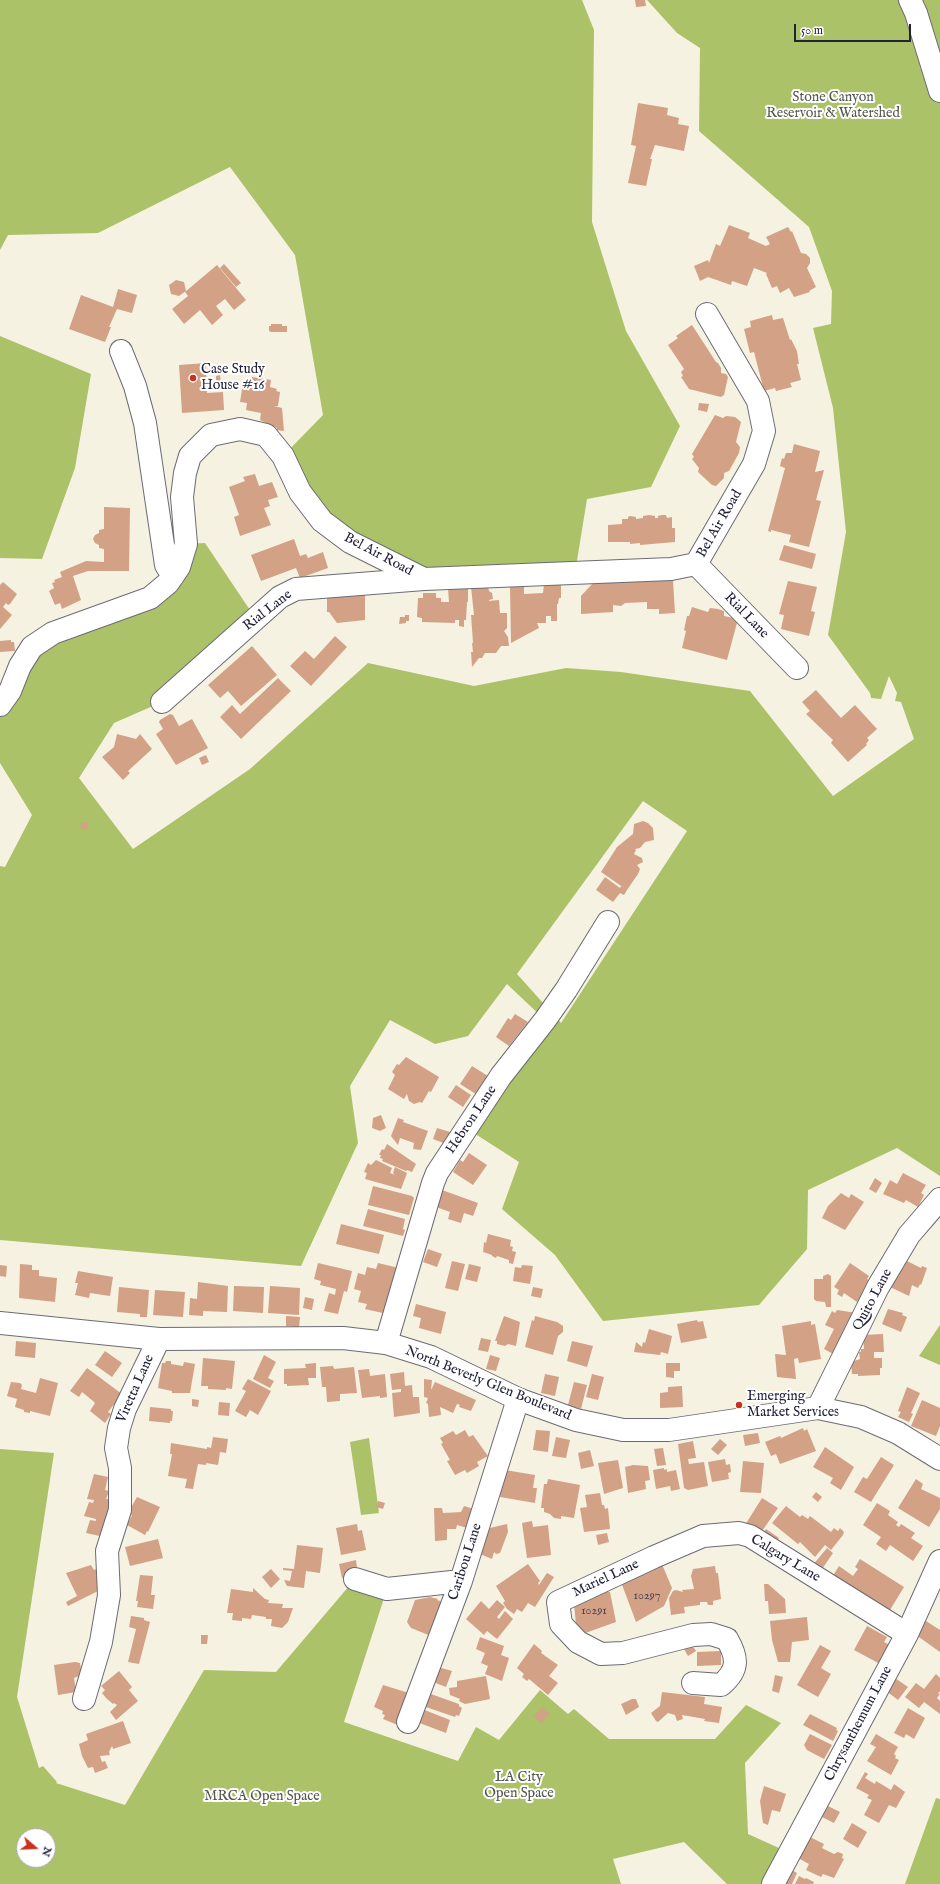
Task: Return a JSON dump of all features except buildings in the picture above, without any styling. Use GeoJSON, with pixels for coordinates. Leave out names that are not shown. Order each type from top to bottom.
{"type":"FeatureCollection","features":[{"type":"Feature","properties":{"kind":"street"},"geometry":{"type":"LineString","coordinates":[[910,0],[916,13],[940,91]]}},
{"type":"Feature","properties":{"kind":"street","name":"Bel Air Road"},"geometry":{"type":"LineString","coordinates":[[0,705],[10,691],[20,666],[32,647],[53,633],[150,598],[168,582],[179,567],[186,544],[182,497],[185,473],[190,456],[211,435],[240,429],[266,434],[283,456],[300,492],[322,521],[350,542],[424,579],[672,570],[696,564],[754,464],[764,431],[758,401],[707,314]]}},
{"type":"Feature","properties":{"kind":"street"},"geometry":{"type":"LineString","coordinates":[[121,351],[135,386],[145,423],[166,565],[173,576]]}},
{"type":"Feature","properties":{"kind":"street","name":"Rial Lane"},"geometry":{"type":"LineString","coordinates":[[696,564],[797,668]]}},
{"type":"Feature","properties":{"kind":"street","name":"Rial Lane"},"geometry":{"type":"LineString","coordinates":[[162,702],[280,597],[296,589],[424,579]]}},
{"type":"Feature","properties":{"kind":"street","name":"Hebron Lane"},"geometry":{"type":"LineString","coordinates":[[386,1343],[430,1190],[437,1173],[501,1076],[545,1020],[566,990],[608,922]]}},
{"type":"Feature","properties":{"kind":"street","name":"Quito Lane"},"geometry":{"type":"LineString","coordinates":[[818,1408],[878,1286],[908,1236],[940,1199]]}},
{"type":"Feature","properties":{"kind":"street","name":"North Beverly Glen Boulevard"},"geometry":{"type":"LineString","coordinates":[[0,1323],[159,1339],[344,1338],[386,1343],[431,1357],[518,1399],[576,1420],[623,1430],[669,1430],[818,1408],[861,1417],[898,1433],[940,1459]]}},
{"type":"Feature","properties":{"kind":"street","name":"Viretta Lane"},"geometry":{"type":"LineString","coordinates":[[84,1699],[101,1642],[109,1595],[107,1551],[120,1510],[120,1468],[116,1448],[118,1428],[125,1409],[159,1339]]}},
{"type":"Feature","properties":{"kind":"street","name":"Caribou Lane"},"geometry":{"type":"LineString","coordinates":[[408,1722],[461,1581],[518,1399]]}},
{"type":"Feature","properties":{"kind":"street","name":"Calgary Lane"},"geometry":{"type":"LineString","coordinates":[[654,1557],[703,1536],[739,1532],[750,1536],[908,1634]]}},
{"type":"Feature","properties":{"kind":"street","name":"Mariel Lane"},"geometry":{"type":"LineString","coordinates":[[654,1557],[558,1602],[561,1624],[578,1642],[601,1654],[623,1653],[694,1635],[711,1634],[727,1639],[734,1650],[735,1667],[731,1677],[721,1685],[693,1683]]}},
{"type":"Feature","properties":{"kind":"street","name":"Chrysanthemum Lane"},"geometry":{"type":"LineString","coordinates":[[773,1884],[908,1634],[940,1561]]}},
{"type":"Feature","properties":{"kind":"street"},"geometry":{"type":"LineString","coordinates":[[355,1579],[387,1589],[461,1581]]}},
{"type":"Feature","properties":{"kind":"green space"},"geometry":{"type":"Polygon","coordinates":[[[0,0],[582,0],[594,30],[592,222],[626,331],[680,426],[651,487],[587,499],[575,573],[424,579],[350,542],[283,456],[323,415],[295,255],[230,167],[98,233],[8,235],[0,250],[0,0]]]}},
{"type":"Feature","properties":{"kind":"green space","name":"Stone Canyon Reservoir & Watershed"},"geometry":{"type":"Polygon","coordinates":[[[647,0],[940,0],[940,1176],[897,1148],[808,1190],[807,1249],[759,1305],[603,1321],[555,1255],[502,1209],[519,1162],[466,1128],[545,1020],[507,984],[468,1036],[435,1044],[390,1020],[350,1086],[358,1143],[301,1266],[0,1240],[0,866],[5,867],[32,815],[0,763],[0,705],[32,647],[150,598],[186,544],[205,543],[256,619],[162,702],[114,723],[79,778],[133,849],[250,769],[368,663],[474,686],[566,668],[621,672],[750,691],[833,796],[914,739],[901,702],[895,701],[897,693],[889,676],[881,699],[871,698],[870,693],[828,635],[846,532],[833,408],[813,328],[831,324],[832,291],[809,227],[699,131],[700,48],[677,33],[647,0]],[[643,801],[517,974],[561,1023],[687,831],[643,801]]]}},
{"type":"Feature","properties":{"kind":"green space"},"geometry":{"type":"Polygon","coordinates":[[[0,336],[91,374],[75,468],[42,559],[0,558],[0,336]]]}},
{"type":"Feature","properties":{"kind":"green space"},"geometry":{"type":"Polygon","coordinates":[[[940,1325],[940,1365],[919,1356],[940,1325]]]}},
{"type":"Feature","properties":{"kind":"green space"},"geometry":{"type":"Polygon","coordinates":[[[369,1438],[379,1513],[361,1515],[350,1442],[369,1438]]]}},
{"type":"Feature","properties":{"kind":"green space"},"geometry":{"type":"Polygon","coordinates":[[[0,1449],[54,1453],[17,1697],[39,1768],[43,1766],[57,1782],[56,1783],[125,1805],[204,1670],[276,1672],[355,1579],[387,1589],[344,1722],[458,1761],[476,1727],[499,1740],[540,1690],[568,1714],[574,1709],[609,1739],[715,1739],[746,1705],[781,1723],[745,1763],[748,1834],[790,1853],[773,1884],[727,1884],[684,1842],[613,1859],[621,1884],[0,1884],[0,1449]]]}},
{"type":"Feature","properties":{"kind":"green space"},"geometry":{"type":"Polygon","coordinates":[[[936,1798],[940,1799],[940,1884],[905,1884],[936,1798]]]}},
{"type":"Feature","properties":{"kind":"place","name":"Case Study House #16"},"geometry":{"type":"Point","coordinates":[193,378]}},
{"type":"Feature","properties":{"kind":"place","name":"Emerging Market Services"},"geometry":{"type":"Point","coordinates":[739,1405]}},
{"type":"Feature","properties":{"kind":"park label","name":"LA City Open Space"},"geometry":{"type":"Point","coordinates":[519,1786]}},
{"type":"Feature","properties":{"kind":"park label","name":"MRCA Open Space"},"geometry":{"type":"Point","coordinates":[262,1797]}}]}
